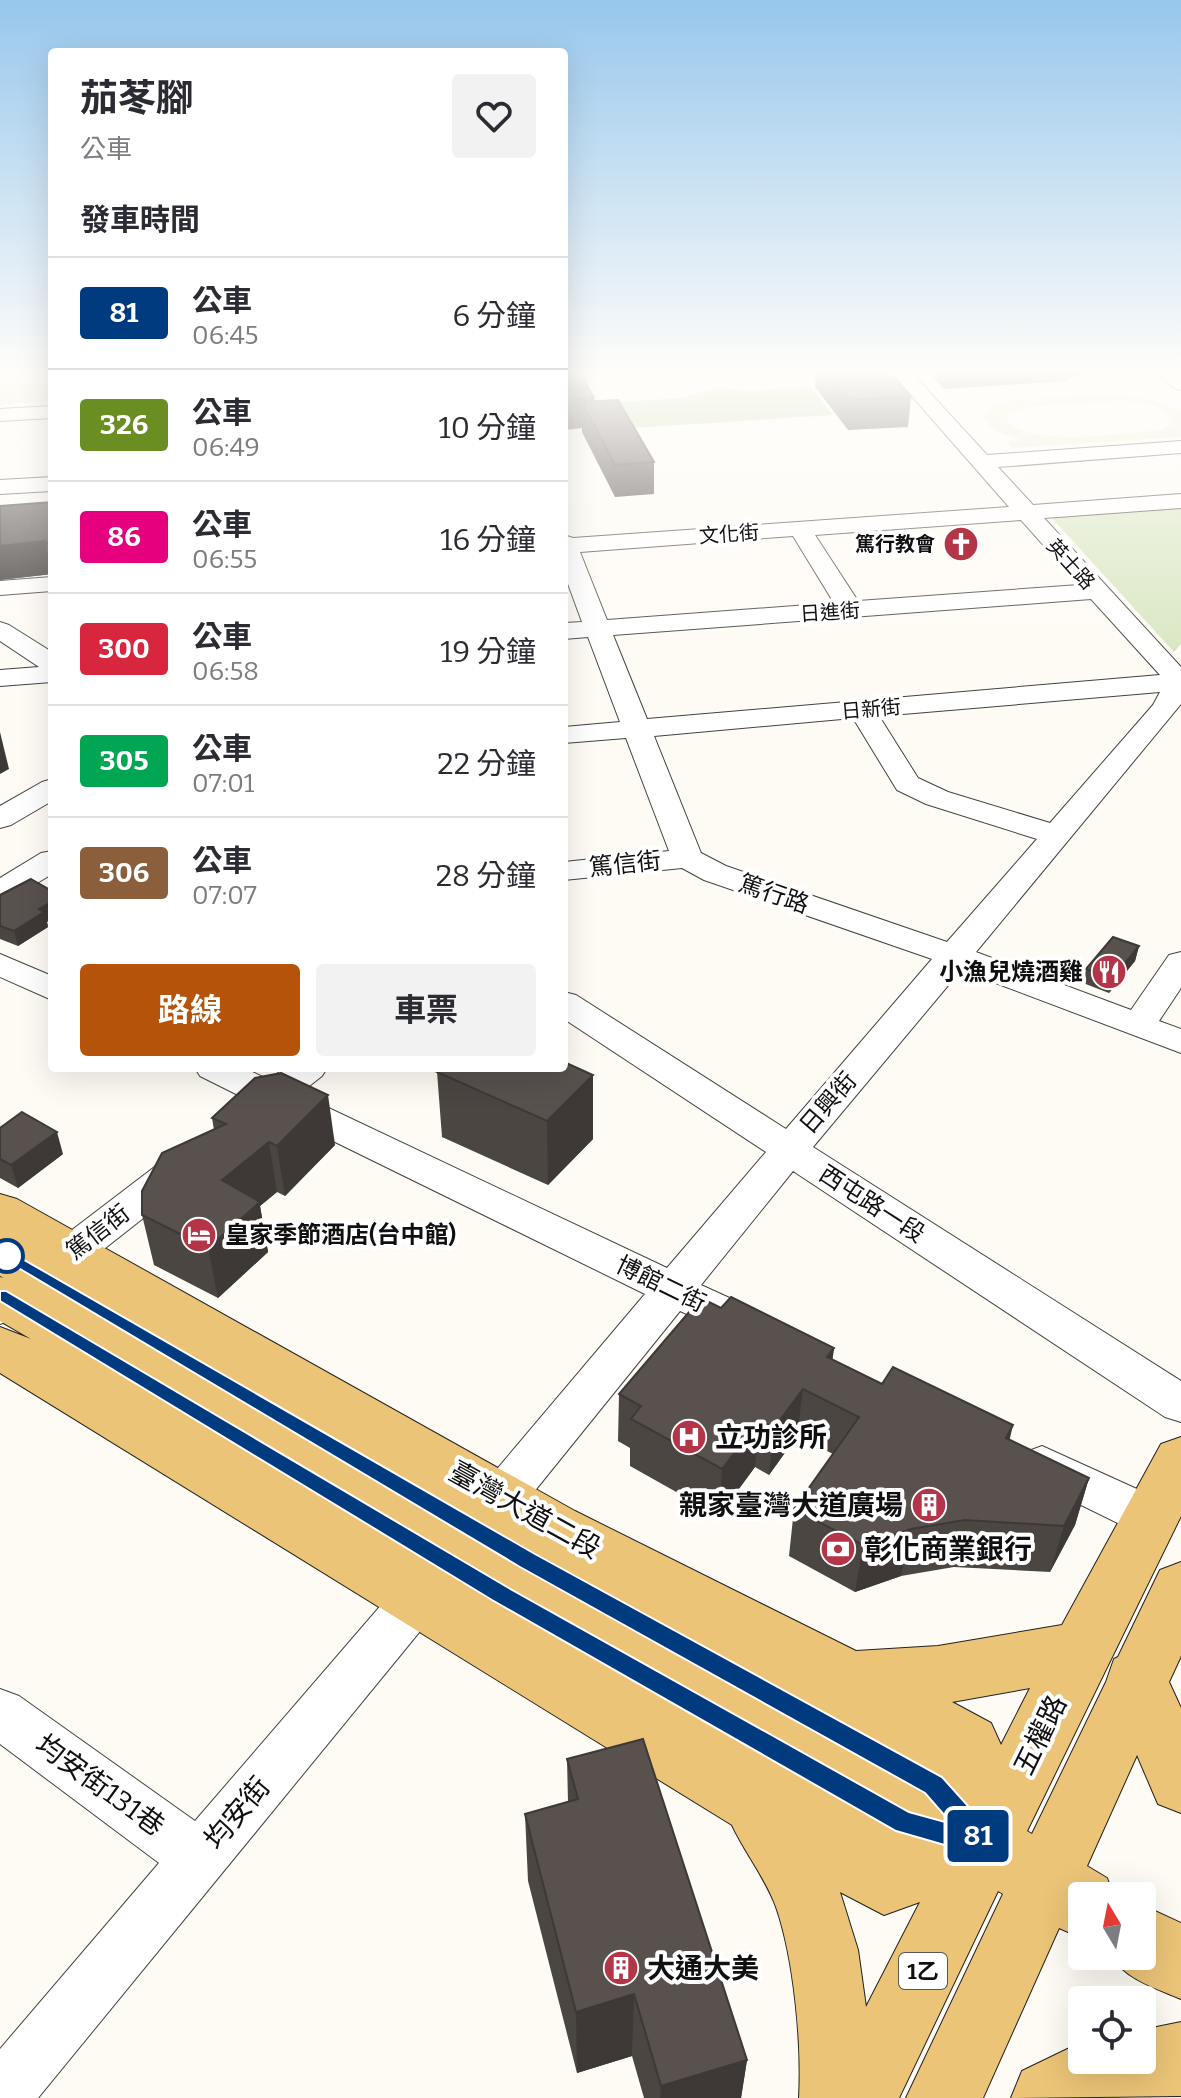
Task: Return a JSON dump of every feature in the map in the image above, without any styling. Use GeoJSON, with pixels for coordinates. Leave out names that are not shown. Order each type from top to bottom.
{"type":"FeatureCollection","features":[{"type":"Feature","properties":{"kind":"main road","name":"臺灣大道二段"},"geometry":{"type":"LineString","coordinates":[[0,1211],[18,1290],[460,1547],[754,1800],[884,1880],[986,1845]]}},
{"type":"Feature","properties":{"kind":"main road","name":"臺灣大道二段"},"geometry":{"type":"LineString","coordinates":[[18,1290],[460,1547],[904,1823],[986,1845]]}},
{"type":"Feature","properties":{"kind":"main road","name":"五權路"},"geometry":{"type":"LineString","coordinates":[[944,2098],[1063,1892],[1109,1664],[1153,1518],[1181,1460]]}},
{"type":"Feature","properties":{"kind":"main road","name":"臺灣大道二段"},"geometry":{"type":"LineString","coordinates":[[460,1547],[554,1529],[851,1680],[968,1745],[986,1845]]}},
{"type":"Feature","properties":{"kind":"main road","name":"五權路"},"geometry":{"type":"LineString","coordinates":[[860,2098],[986,1845],[1109,1664],[1181,1589]]}},
{"type":"Feature","properties":{"kind":"main road"},"geometry":{"type":"LineString","coordinates":[[851,1680],[883,1680],[1018,1663],[1109,1664],[1181,1781]]}},
{"type":"Feature","properties":{"kind":"main road"},"geometry":{"type":"LineString","coordinates":[[754,1800],[796,1873],[811,1907],[822,1950],[838,2063],[837,2098]]}},
{"type":"Feature","properties":{"kind":"main road"},"geometry":{"type":"LineString","coordinates":[[986,1845],[1063,1892]]}},
{"type":"Feature","properties":{"kind":"main road"},"geometry":{"type":"LineString","coordinates":[[1156,1948],[1181,1963]]}},
{"type":"Feature","properties":{"kind":"main road"},"geometry":{"type":"LineString","coordinates":[[1049,2098],[1082,2080],[1181,2059]]}},
{"type":"Feature","properties":{"kind":"street","name":"英士路"},"geometry":{"type":"LineString","coordinates":[[985,469],[1180,681]]}},
{"type":"Feature","properties":{"kind":"street"},"geometry":{"type":"LineString","coordinates":[[0,487],[48,484]]}},
{"type":"Feature","properties":{"kind":"street","name":"文化街"},"geometry":{"type":"LineString","coordinates":[[568,545],[1181,501]]}},
{"type":"Feature","properties":{"kind":"street"},"geometry":{"type":"LineString","coordinates":[[799,528],[852,611]]}},
{"type":"Feature","properties":{"kind":"street"},"geometry":{"type":"LineString","coordinates":[[568,554],[687,858]]}},
{"type":"Feature","properties":{"kind":"street"},"geometry":{"type":"LineString","coordinates":[[0,588],[48,584]]}},
{"type":"Feature","properties":{"kind":"street","name":"日進街"},"geometry":{"type":"LineString","coordinates":[[568,631],[1096,591]]}},
{"type":"Feature","properties":{"kind":"street"},"geometry":{"type":"LineString","coordinates":[[0,630],[48,661]]}},
{"type":"Feature","properties":{"kind":"street"},"geometry":{"type":"LineString","coordinates":[[0,678],[48,674]]}},
{"type":"Feature","properties":{"kind":"street","name":"日新街"},"geometry":{"type":"LineString","coordinates":[[568,735],[1180,681]]}},
{"type":"Feature","properties":{"kind":"street","name":"日興街"},"geometry":{"type":"LineString","coordinates":[[460,1547],[789,1150],[1165,708],[1180,681]]}},
{"type":"Feature","properties":{"kind":"street"},"geometry":{"type":"LineString","coordinates":[[861,709],[907,784],[937,798],[1057,835]]}},
{"type":"Feature","properties":{"kind":"street"},"geometry":{"type":"LineString","coordinates":[[0,819],[48,790]]}},
{"type":"Feature","properties":{"kind":"street","name":"篤信街"},"geometry":{"type":"LineString","coordinates":[[568,871],[687,858]]}},
{"type":"Feature","properties":{"kind":"street","name":"篤行路"},"geometry":{"type":"LineString","coordinates":[[687,858],[715,873],[955,956],[1181,1042]]}},
{"type":"Feature","properties":{"kind":"street"},"geometry":{"type":"LineString","coordinates":[[0,892],[48,862]]}},
{"type":"Feature","properties":{"kind":"street"},"geometry":{"type":"LineString","coordinates":[[1138,1026],[1181,962]]}},
{"type":"Feature","properties":{"kind":"street"},"geometry":{"type":"LineString","coordinates":[[0,964],[48,987]]}},
{"type":"Feature","properties":{"kind":"street","name":"西屯路一段"},"geometry":{"type":"LineString","coordinates":[[568,1006],[1181,1404]]}},
{"type":"Feature","properties":{"kind":"street","name":"博館二街"},"geometry":{"type":"LineString","coordinates":[[221,1072],[772,1337]]}},
{"type":"Feature","properties":{"kind":"street","name":"篤信街"},"geometry":{"type":"LineString","coordinates":[[18,1290],[304,1072]]}},
{"type":"Feature","properties":{"kind":"street"},"geometry":{"type":"LineString","coordinates":[[1012,1451],[1153,1518]]}},
{"type":"Feature","properties":{"kind":"street","name":"均安街"},"geometry":{"type":"LineString","coordinates":[[0,2096],[460,1547]]}},
{"type":"Feature","properties":{"kind":"street","name":"均安街131巷"},"geometry":{"type":"LineString","coordinates":[[0,1713],[199,1858]]}},
{"type":"Feature","properties":{"kind":"green space"},"geometry":{"type":"Polygon","coordinates":[[[1181,506],[1181,644],[1174,652],[1050,516],[1181,506]]]}},
{"type":"Feature","properties":{"kind":"building"},"geometry":{"type":"Polygon","coordinates":[[[48,502],[48,544],[45,541],[0,546],[0,506],[48,502]]]}},
{"type":"Feature","properties":{"kind":"building"},"geometry":{"type":"Polygon","coordinates":[[[31,879],[48,889],[48,904],[39,909],[44,912],[14,931],[0,926],[0,895],[31,879]]]}},
{"type":"Feature","properties":{"kind":"building"},"geometry":{"type":"Polygon","coordinates":[[[1113,937],[1139,946],[1113,978],[1086,969],[1113,937]]]}},
{"type":"Feature","properties":{"kind":"building"},"geometry":{"type":"Polygon","coordinates":[[[568,1064],[593,1075],[547,1121],[437,1072],[568,1072],[568,1064]]]}},
{"type":"Feature","properties":{"kind":"building"},"geometry":{"type":"Polygon","coordinates":[[[281,1073],[328,1095],[277,1146],[269,1142],[222,1180],[260,1202],[208,1248],[142,1215],[142,1191],[162,1153],[226,1124],[212,1118],[255,1078],[281,1073]]]}},
{"type":"Feature","properties":{"kind":"building"},"geometry":{"type":"Polygon","coordinates":[[[22,1112],[57,1132],[11,1165],[0,1159],[0,1128],[22,1112]]]}},
{"type":"Feature","properties":{"kind":"building"},"geometry":{"type":"Polygon","coordinates":[[[731,1297],[834,1348],[827,1357],[882,1384],[893,1367],[1013,1425],[1006,1438],[1089,1478],[1064,1526],[965,1520],[911,1529],[863,1545],[794,1509],[859,1417],[803,1389],[774,1428],[760,1420],[722,1469],[631,1419],[641,1406],[619,1394],[701,1298],[721,1308],[731,1297]]]}},
{"type":"Feature","properties":{"kind":"building","name":"大通大美"},"geometry":{"type":"Polygon","coordinates":[[[643,1739],[747,2060],[661,2086],[634,1994],[576,2012],[525,1814],[578,1799],[567,1759],[643,1739]]]}},
{"type":"Feature","properties":{"kind":"bus line","name":"81"},"geometry":{"type":"LineString","coordinates":[[0,1252],[527,1560],[934,1785],[986,1845],[904,1823],[499,1594],[0,1296]]}},
{"type":"Feature","properties":{"kind":"place","name":"篤行教會"},"geometry":{"type":"Point","coordinates":[961,544]}},
{"type":"Feature","properties":{"kind":"place","name":"小漁兒燒酒雞"},"geometry":{"type":"Point","coordinates":[1109,972]}},
{"type":"Feature","properties":{"kind":"place","name":"皇家季節酒店(台中館)"},"geometry":{"type":"Point","coordinates":[199,1235]}},
{"type":"Feature","properties":{"kind":"place","name":"立功診所"},"geometry":{"type":"Point","coordinates":[689,1437]}},
{"type":"Feature","properties":{"kind":"place","name":"親家臺灣大道廣場"},"geometry":{"type":"Point","coordinates":[929,1505]}},
{"type":"Feature","properties":{"kind":"place","name":"彰化商業銀行"},"geometry":{"type":"Point","coordinates":[838,1549]}},
{"type":"Feature","properties":{"kind":"place","name":"大通大美"},"geometry":{"type":"Point","coordinates":[621,1968]}}]}
